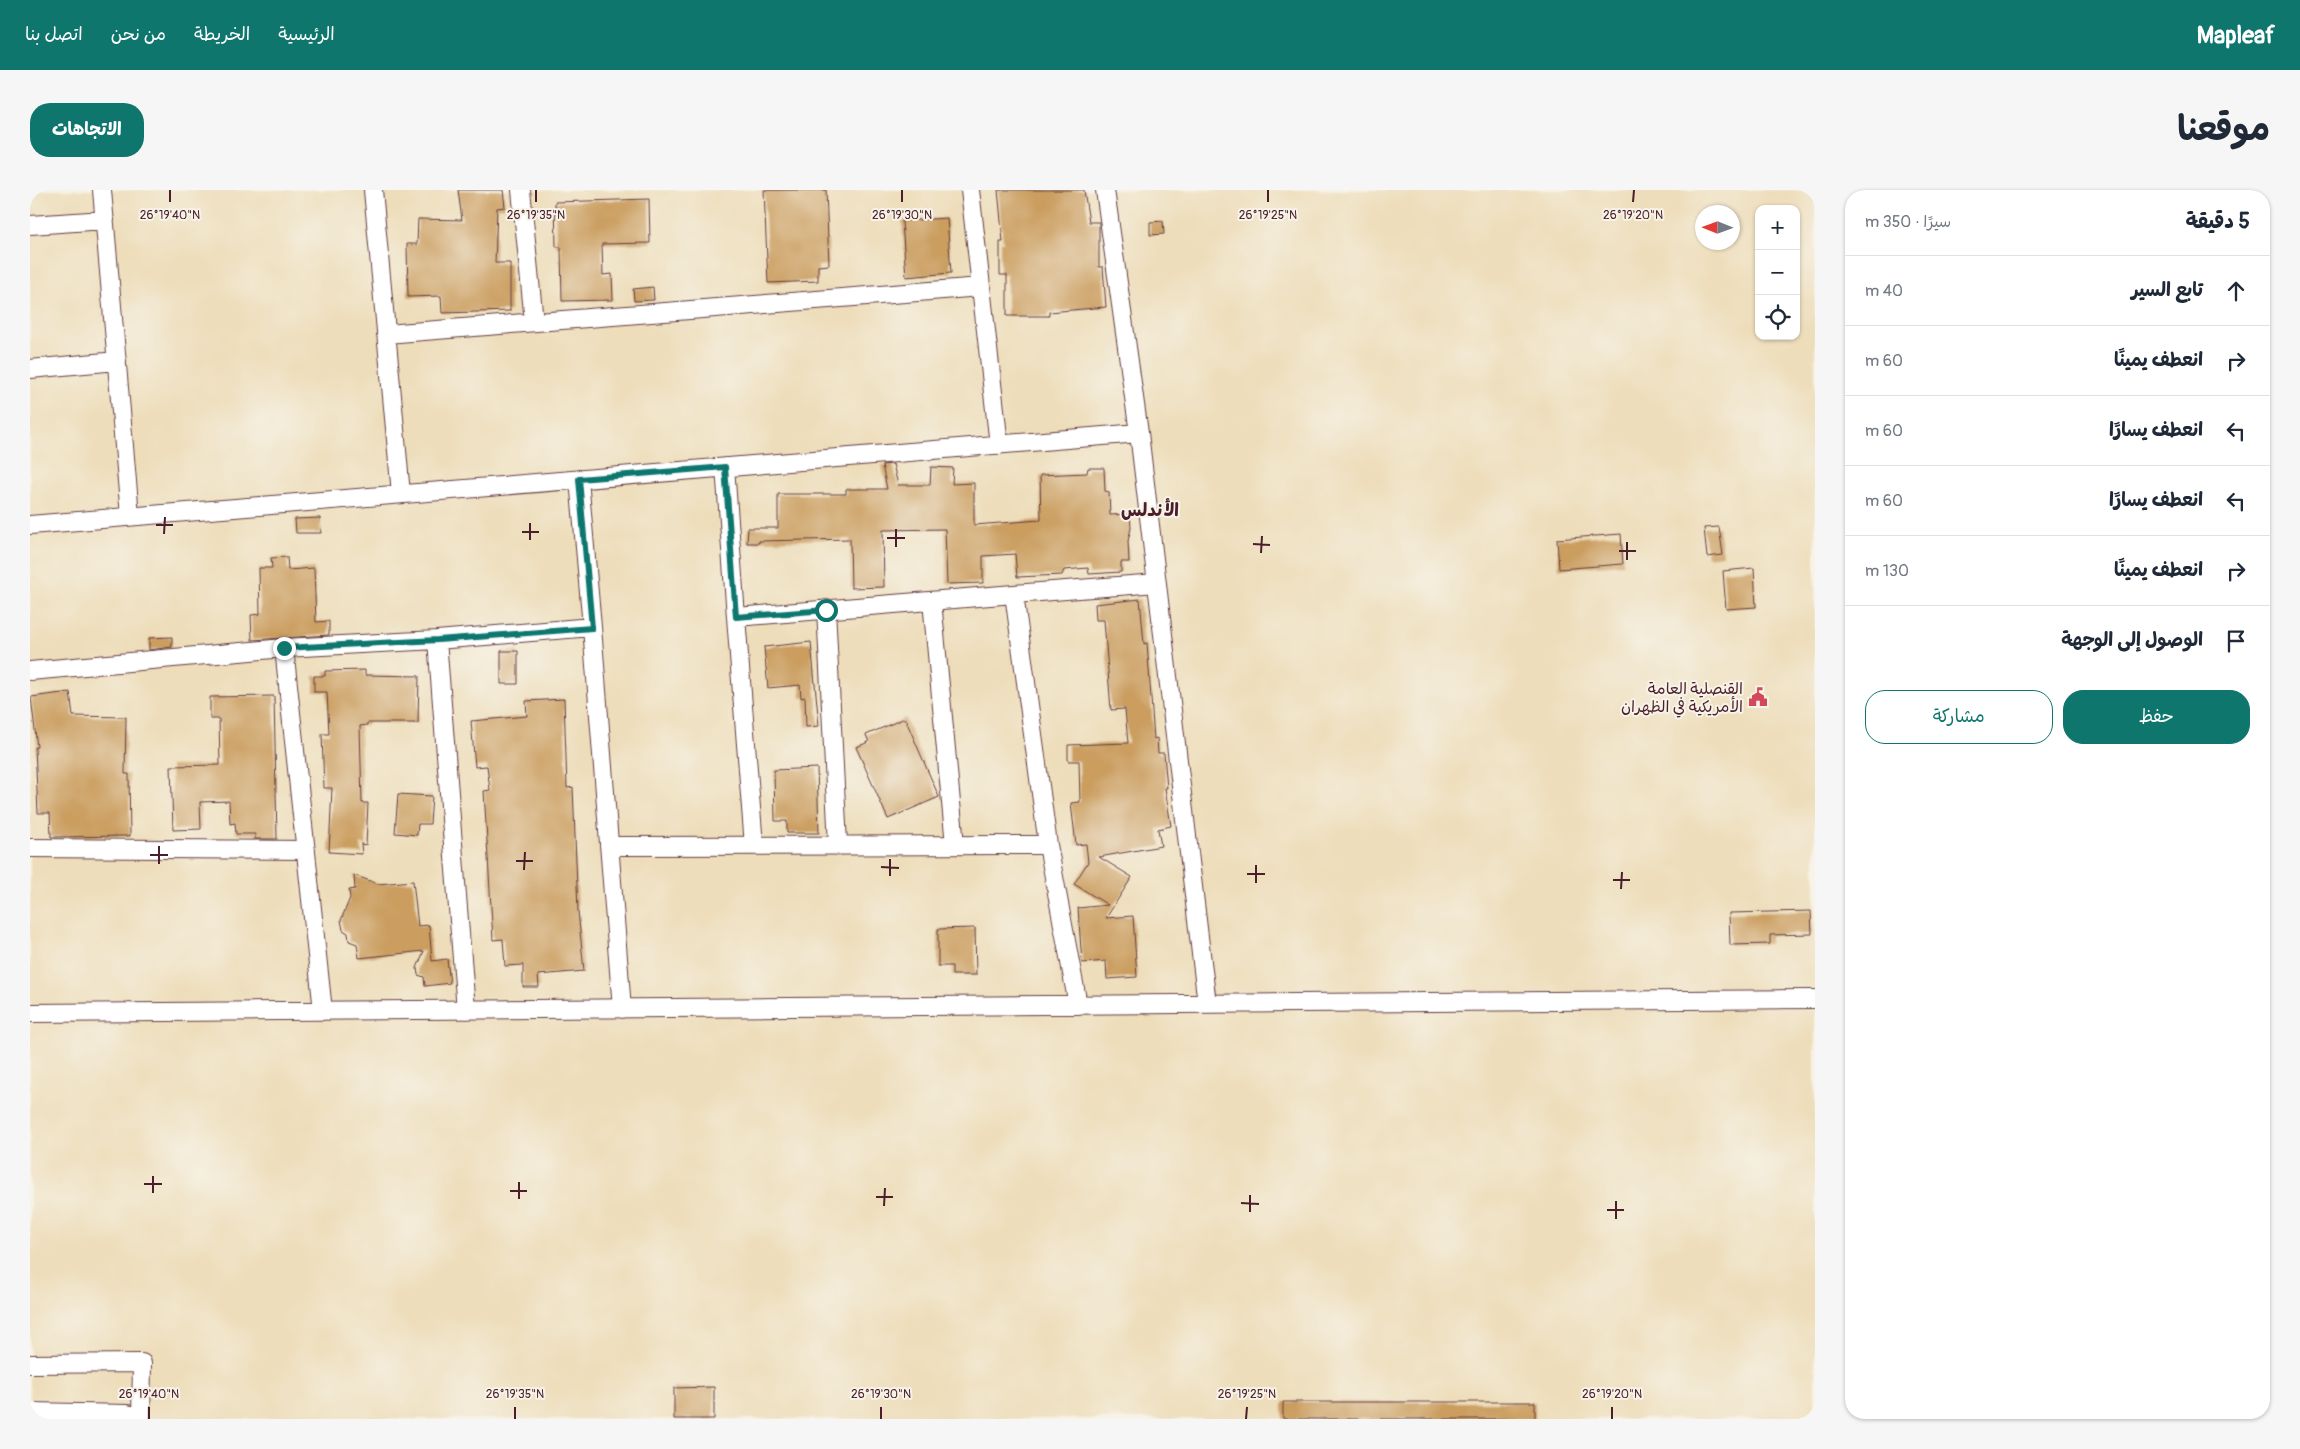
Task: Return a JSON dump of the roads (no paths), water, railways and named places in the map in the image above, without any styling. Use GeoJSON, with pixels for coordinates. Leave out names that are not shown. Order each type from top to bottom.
{"type":"FeatureCollection","features":[{"type":"Feature","properties":{"kind":"street"},"geometry":{"type":"LineString","coordinates":[[102,190],[130,516]]}},
{"type":"Feature","properties":{"kind":"street"},"geometry":{"type":"LineString","coordinates":[[373,190],[401,494]]}},
{"type":"Feature","properties":{"kind":"street"},"geometry":{"type":"LineString","coordinates":[[521,190],[534,322]]}},
{"type":"Feature","properties":{"kind":"street"},"geometry":{"type":"LineString","coordinates":[[970,190],[1000,445]]}},
{"type":"Feature","properties":{"kind":"street"},"geometry":{"type":"LineString","coordinates":[[1105,190],[1139,433],[1207,1004]]}},
{"type":"Feature","properties":{"kind":"street"},"geometry":{"type":"LineString","coordinates":[[30,225],[104,220]]}},
{"type":"Feature","properties":{"kind":"street"},"geometry":{"type":"LineString","coordinates":[[386,334],[981,287]]}},
{"type":"Feature","properties":{"kind":"street"},"geometry":{"type":"LineString","coordinates":[[30,369],[116,362]]}},
{"type":"Feature","properties":{"kind":"street"},"geometry":{"type":"LineString","coordinates":[[30,525],[1139,433]]}},
{"type":"Feature","properties":{"kind":"street"},"geometry":{"type":"LineString","coordinates":[[725,467],[754,846]]}},
{"type":"Feature","properties":{"kind":"street"},"geometry":{"type":"LineString","coordinates":[[579,479],[622,1009]]}},
{"type":"Feature","properties":{"kind":"street"},"geometry":{"type":"LineString","coordinates":[[736,617],[1157,583]]}},
{"type":"Feature","properties":{"kind":"street"},"geometry":{"type":"LineString","coordinates":[[1014,594],[1048,845],[1078,1006]]}},
{"type":"Feature","properties":{"kind":"street"},"geometry":{"type":"LineString","coordinates":[[932,601],[955,845]]}},
{"type":"Feature","properties":{"kind":"street"},"geometry":{"type":"LineString","coordinates":[[826,610],[838,845]]}},
{"type":"Feature","properties":{"kind":"street"},"geometry":{"type":"LineString","coordinates":[[30,671],[284,648],[438,640],[592,628]]}},
{"type":"Feature","properties":{"kind":"street"},"geometry":{"type":"LineString","coordinates":[[438,640],[466,1010]]}},
{"type":"Feature","properties":{"kind":"street"},"geometry":{"type":"LineString","coordinates":[[284,648],[323,1011]]}},
{"type":"Feature","properties":{"kind":"street"},"geometry":{"type":"LineString","coordinates":[[609,846],[1048,845]]}},
{"type":"Feature","properties":{"kind":"street"},"geometry":{"type":"LineString","coordinates":[[30,848],[306,850]]}},
{"type":"Feature","properties":{"kind":"street"},"geometry":{"type":"LineString","coordinates":[[30,1013],[1815,1000]]}},
{"type":"Feature","properties":{"kind":"street"},"geometry":{"type":"LineString","coordinates":[[30,1364],[142,1363],[141,1419],[127,1414],[30,1412]]}},
{"type":"Feature","properties":{"kind":"place","name":"القنصلية العامة الأمريكية في الظهران"},"geometry":{"type":"Point","coordinates":[1758,697]}},
{"type":"Feature","properties":{"kind":"district","name":"الأندلس"},"geometry":{"type":"Point","coordinates":[1150,510]}}]}
